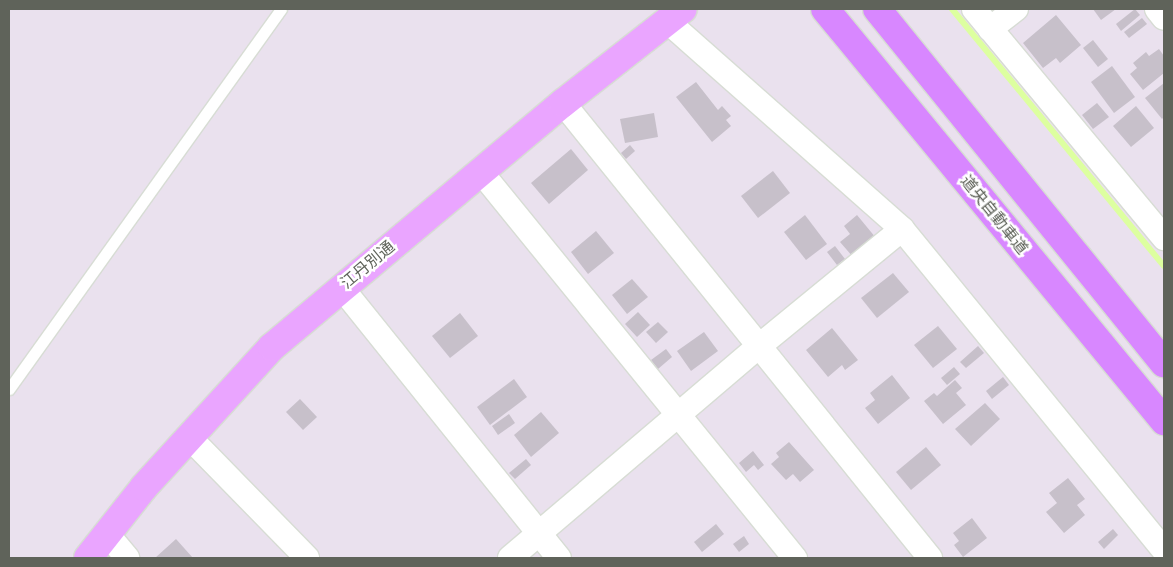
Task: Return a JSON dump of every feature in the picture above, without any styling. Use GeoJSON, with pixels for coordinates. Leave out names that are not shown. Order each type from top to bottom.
{"type":"FeatureCollection","features":[{"type":"Feature","properties":{"kind":"highway","name":"道央自動車道"},"geometry":{"type":"LineString","coordinates":[[825,9],[1164,422]]}},
{"type":"Feature","properties":{"kind":"highway"},"geometry":{"type":"LineString","coordinates":[[876,9],[1164,363]]}},
{"type":"Feature","properties":{"kind":"main road","name":"江丹別通"},"geometry":{"type":"LineString","coordinates":[[88,558],[144,487],[272,347],[341,287],[563,103],[675,15]]}},
{"type":"Feature","properties":{"kind":"street"},"geometry":{"type":"LineString","coordinates":[[974,9],[1164,238]]}},
{"type":"Feature","properties":{"kind":"street"},"geometry":{"type":"LineString","coordinates":[[990,29],[1016,9]]}},
{"type":"Feature","properties":{"kind":"street"},"geometry":{"type":"LineString","coordinates":[[1157,9],[1164,18]]}},
{"type":"Feature","properties":{"kind":"street"},"geometry":{"type":"LineString","coordinates":[[675,15],[902,229],[1164,550]]}},
{"type":"Feature","properties":{"kind":"street"},"geometry":{"type":"LineString","coordinates":[[563,103],[930,558]]}},
{"type":"Feature","properties":{"kind":"street"},"geometry":{"type":"LineString","coordinates":[[481,172],[795,558]]}},
{"type":"Feature","properties":{"kind":"street"},"geometry":{"type":"LineString","coordinates":[[510,558],[758,347],[902,229]]}},
{"type":"Feature","properties":{"kind":"street"},"geometry":{"type":"LineString","coordinates":[[341,287],[559,558]]}},
{"type":"Feature","properties":{"kind":"street"},"geometry":{"type":"LineString","coordinates":[[189,437],[307,558]]}},
{"type":"Feature","properties":{"kind":"street"},"geometry":{"type":"LineString","coordinates":[[108,535],[127,558]]}},
{"type":"Feature","properties":{"kind":"lane"},"geometry":{"type":"LineString","coordinates":[[9,389],[281,9]]}},
{"type":"Feature","properties":{"kind":"building"},"geometry":{"type":"Polygon","coordinates":[[[1093,9],[1116,9],[1101,20],[1093,9]]]}},
{"type":"Feature","properties":{"kind":"building"},"geometry":{"type":"Polygon","coordinates":[[[1135,9],[1140,15],[1121,31],[1116,24],[1135,9]]]}},
{"type":"Feature","properties":{"kind":"building"},"geometry":{"type":"Polygon","coordinates":[[[1056,15],[1081,45],[1060,63],[1056,58],[1043,68],[1023,43],[1056,15]]]}},
{"type":"Feature","properties":{"kind":"building"},"geometry":{"type":"Polygon","coordinates":[[[1142,18],[1147,24],[1129,38],[1124,32],[1142,18]]]}},
{"type":"Feature","properties":{"kind":"building"},"geometry":{"type":"Polygon","coordinates":[[[1093,40],[1108,59],[1098,67],[1083,48],[1093,40]]]}},
{"type":"Feature","properties":{"kind":"building"},"geometry":{"type":"Polygon","coordinates":[[[1159,49],[1164,56],[1164,73],[1143,90],[1130,74],[1137,68],[1133,63],[1146,52],[1149,56],[1159,49]]]}},
{"type":"Feature","properties":{"kind":"building"},"geometry":{"type":"Polygon","coordinates":[[[1112,66],[1135,97],[1114,113],[1091,82],[1112,66]]]}},
{"type":"Feature","properties":{"kind":"building"},"geometry":{"type":"Polygon","coordinates":[[[696,82],[718,110],[722,106],[731,116],[726,120],[731,126],[712,142],[676,97],[696,82]]]}},
{"type":"Feature","properties":{"kind":"building"},"geometry":{"type":"Polygon","coordinates":[[[1164,83],[1164,117],[1162,119],[1145,98],[1164,83]]]}},
{"type":"Feature","properties":{"kind":"building"},"geometry":{"type":"Polygon","coordinates":[[[1097,103],[1109,117],[1093,129],[1082,115],[1097,103]]]}},
{"type":"Feature","properties":{"kind":"building"},"geometry":{"type":"Polygon","coordinates":[[[1136,106],[1154,128],[1131,147],[1113,126],[1136,106]]]}},
{"type":"Feature","properties":{"kind":"building"},"geometry":{"type":"Polygon","coordinates":[[[654,113],[658,137],[625,143],[620,119],[654,113]]]}},
{"type":"Feature","properties":{"kind":"building"},"geometry":{"type":"Polygon","coordinates":[[[630,145],[635,151],[626,159],[621,153],[630,145]]]}},
{"type":"Feature","properties":{"kind":"building"},"geometry":{"type":"Polygon","coordinates":[[[571,149],[588,170],[549,204],[531,183],[571,149]]]}},
{"type":"Feature","properties":{"kind":"building"},"geometry":{"type":"Polygon","coordinates":[[[773,171],[790,193],[758,218],[741,196],[773,171]]]}},
{"type":"Feature","properties":{"kind":"building"},"geometry":{"type":"Polygon","coordinates":[[[805,215],[827,244],[806,260],[784,232],[805,215]]]}},
{"type":"Feature","properties":{"kind":"building"},"geometry":{"type":"Polygon","coordinates":[[[857,215],[876,238],[853,257],[840,242],[850,234],[844,226],[857,215]]]}},
{"type":"Feature","properties":{"kind":"building"},"geometry":{"type":"Polygon","coordinates":[[[596,231],[614,253],[588,274],[571,252],[596,231]]]}},
{"type":"Feature","properties":{"kind":"building"},"geometry":{"type":"Polygon","coordinates":[[[835,246],[845,259],[837,265],[827,252],[835,246]]]}},
{"type":"Feature","properties":{"kind":"building"},"geometry":{"type":"Polygon","coordinates":[[[893,273],[909,292],[877,318],[861,298],[893,273]]]}},
{"type":"Feature","properties":{"kind":"building"},"geometry":{"type":"Polygon","coordinates":[[[632,279],[648,297],[627,314],[612,295],[632,279]]]}},
{"type":"Feature","properties":{"kind":"building"},"geometry":{"type":"Polygon","coordinates":[[[638,312],[650,325],[637,337],[625,324],[638,312]]]}},
{"type":"Feature","properties":{"kind":"building"},"geometry":{"type":"Polygon","coordinates":[[[460,313],[478,336],[450,358],[432,336],[460,313]]]}},
{"type":"Feature","properties":{"kind":"building"},"geometry":{"type":"Polygon","coordinates":[[[658,322],[668,332],[656,343],[646,332],[658,322]]]}},
{"type":"Feature","properties":{"kind":"building"},"geometry":{"type":"Polygon","coordinates":[[[938,326],[957,349],[933,368],[914,345],[938,326]]]}},
{"type":"Feature","properties":{"kind":"building"},"geometry":{"type":"Polygon","coordinates":[[[832,328],[858,360],[845,370],[842,365],[828,377],[806,350],[832,328]]]}},
{"type":"Feature","properties":{"kind":"building"},"geometry":{"type":"Polygon","coordinates":[[[704,332],[718,351],[691,371],[677,351],[704,332]]]}},
{"type":"Feature","properties":{"kind":"building"},"geometry":{"type":"Polygon","coordinates":[[[978,346],[984,353],[966,368],[960,362],[978,346]]]}},
{"type":"Feature","properties":{"kind":"building"},"geometry":{"type":"Polygon","coordinates":[[[666,349],[672,357],[658,369],[651,360],[666,349]]]}},
{"type":"Feature","properties":{"kind":"building"},"geometry":{"type":"Polygon","coordinates":[[[954,367],[960,374],[947,385],[941,378],[954,367]]]}},
{"type":"Feature","properties":{"kind":"building"},"geometry":{"type":"Polygon","coordinates":[[[892,375],[910,398],[878,424],[865,408],[875,400],[870,393],[892,375]]]}},
{"type":"Feature","properties":{"kind":"building"},"geometry":{"type":"Polygon","coordinates":[[[1003,377],[1009,385],[992,399],[986,391],[1003,377]]]}},
{"type":"Feature","properties":{"kind":"building"},"geometry":{"type":"Polygon","coordinates":[[[514,379],[527,397],[490,425],[477,407],[514,379]]]}},
{"type":"Feature","properties":{"kind":"building"},"geometry":{"type":"Polygon","coordinates":[[[955,380],[962,388],[956,393],[966,405],[943,424],[924,401],[934,393],[937,396],[955,380]]]}},
{"type":"Feature","properties":{"kind":"building"},"geometry":{"type":"Polygon","coordinates":[[[300,399],[317,417],[303,430],[286,412],[300,399]]]}},
{"type":"Feature","properties":{"kind":"building"},"geometry":{"type":"Polygon","coordinates":[[[985,403],[1000,419],[971,446],[955,429],[985,403]]]}},
{"type":"Feature","properties":{"kind":"building"},"geometry":{"type":"Polygon","coordinates":[[[541,412],[559,433],[531,457],[514,435],[541,412]]]}},
{"type":"Feature","properties":{"kind":"building"},"geometry":{"type":"Polygon","coordinates":[[[509,414],[515,423],[498,435],[492,426],[509,414]]]}},
{"type":"Feature","properties":{"kind":"building"},"geometry":{"type":"Polygon","coordinates":[[[789,442],[814,470],[800,482],[793,474],[786,480],[771,464],[779,457],[776,453],[789,442]]]}},
{"type":"Feature","properties":{"kind":"building"},"geometry":{"type":"Polygon","coordinates":[[[926,447],[941,465],[911,490],[896,472],[926,447]]]}},
{"type":"Feature","properties":{"kind":"building"},"geometry":{"type":"Polygon","coordinates":[[[753,451],[764,465],[758,470],[754,465],[746,472],[739,463],[753,451]]]}},
{"type":"Feature","properties":{"kind":"building"},"geometry":{"type":"Polygon","coordinates":[[[526,459],[531,465],[515,479],[509,473],[526,459]]]}},
{"type":"Feature","properties":{"kind":"building"},"geometry":{"type":"Polygon","coordinates":[[[1068,478],[1085,499],[1077,505],[1085,515],[1064,533],[1046,512],[1057,503],[1049,493],[1068,478]]]}},
{"type":"Feature","properties":{"kind":"building"},"geometry":{"type":"Polygon","coordinates":[[[972,518],[987,538],[963,557],[954,545],[959,541],[953,533],[972,518]]]}},
{"type":"Feature","properties":{"kind":"building"},"geometry":{"type":"Polygon","coordinates":[[[716,524],[724,534],[702,552],[694,542],[716,524]]]}},
{"type":"Feature","properties":{"kind":"building"},"geometry":{"type":"Polygon","coordinates":[[[1113,529],[1118,535],[1104,549],[1098,542],[1113,529]]]}},
{"type":"Feature","properties":{"kind":"building"},"geometry":{"type":"Polygon","coordinates":[[[744,536],[749,544],[739,552],[733,544],[744,536]]]}},
{"type":"Feature","properties":{"kind":"building"},"geometry":{"type":"Polygon","coordinates":[[[176,539],[193,558],[155,558],[176,539]]]}},
{"type":"Feature","properties":{"kind":"waterway"},"geometry":{"type":"LineString","coordinates":[[952,9],[1164,266]]}}]}
